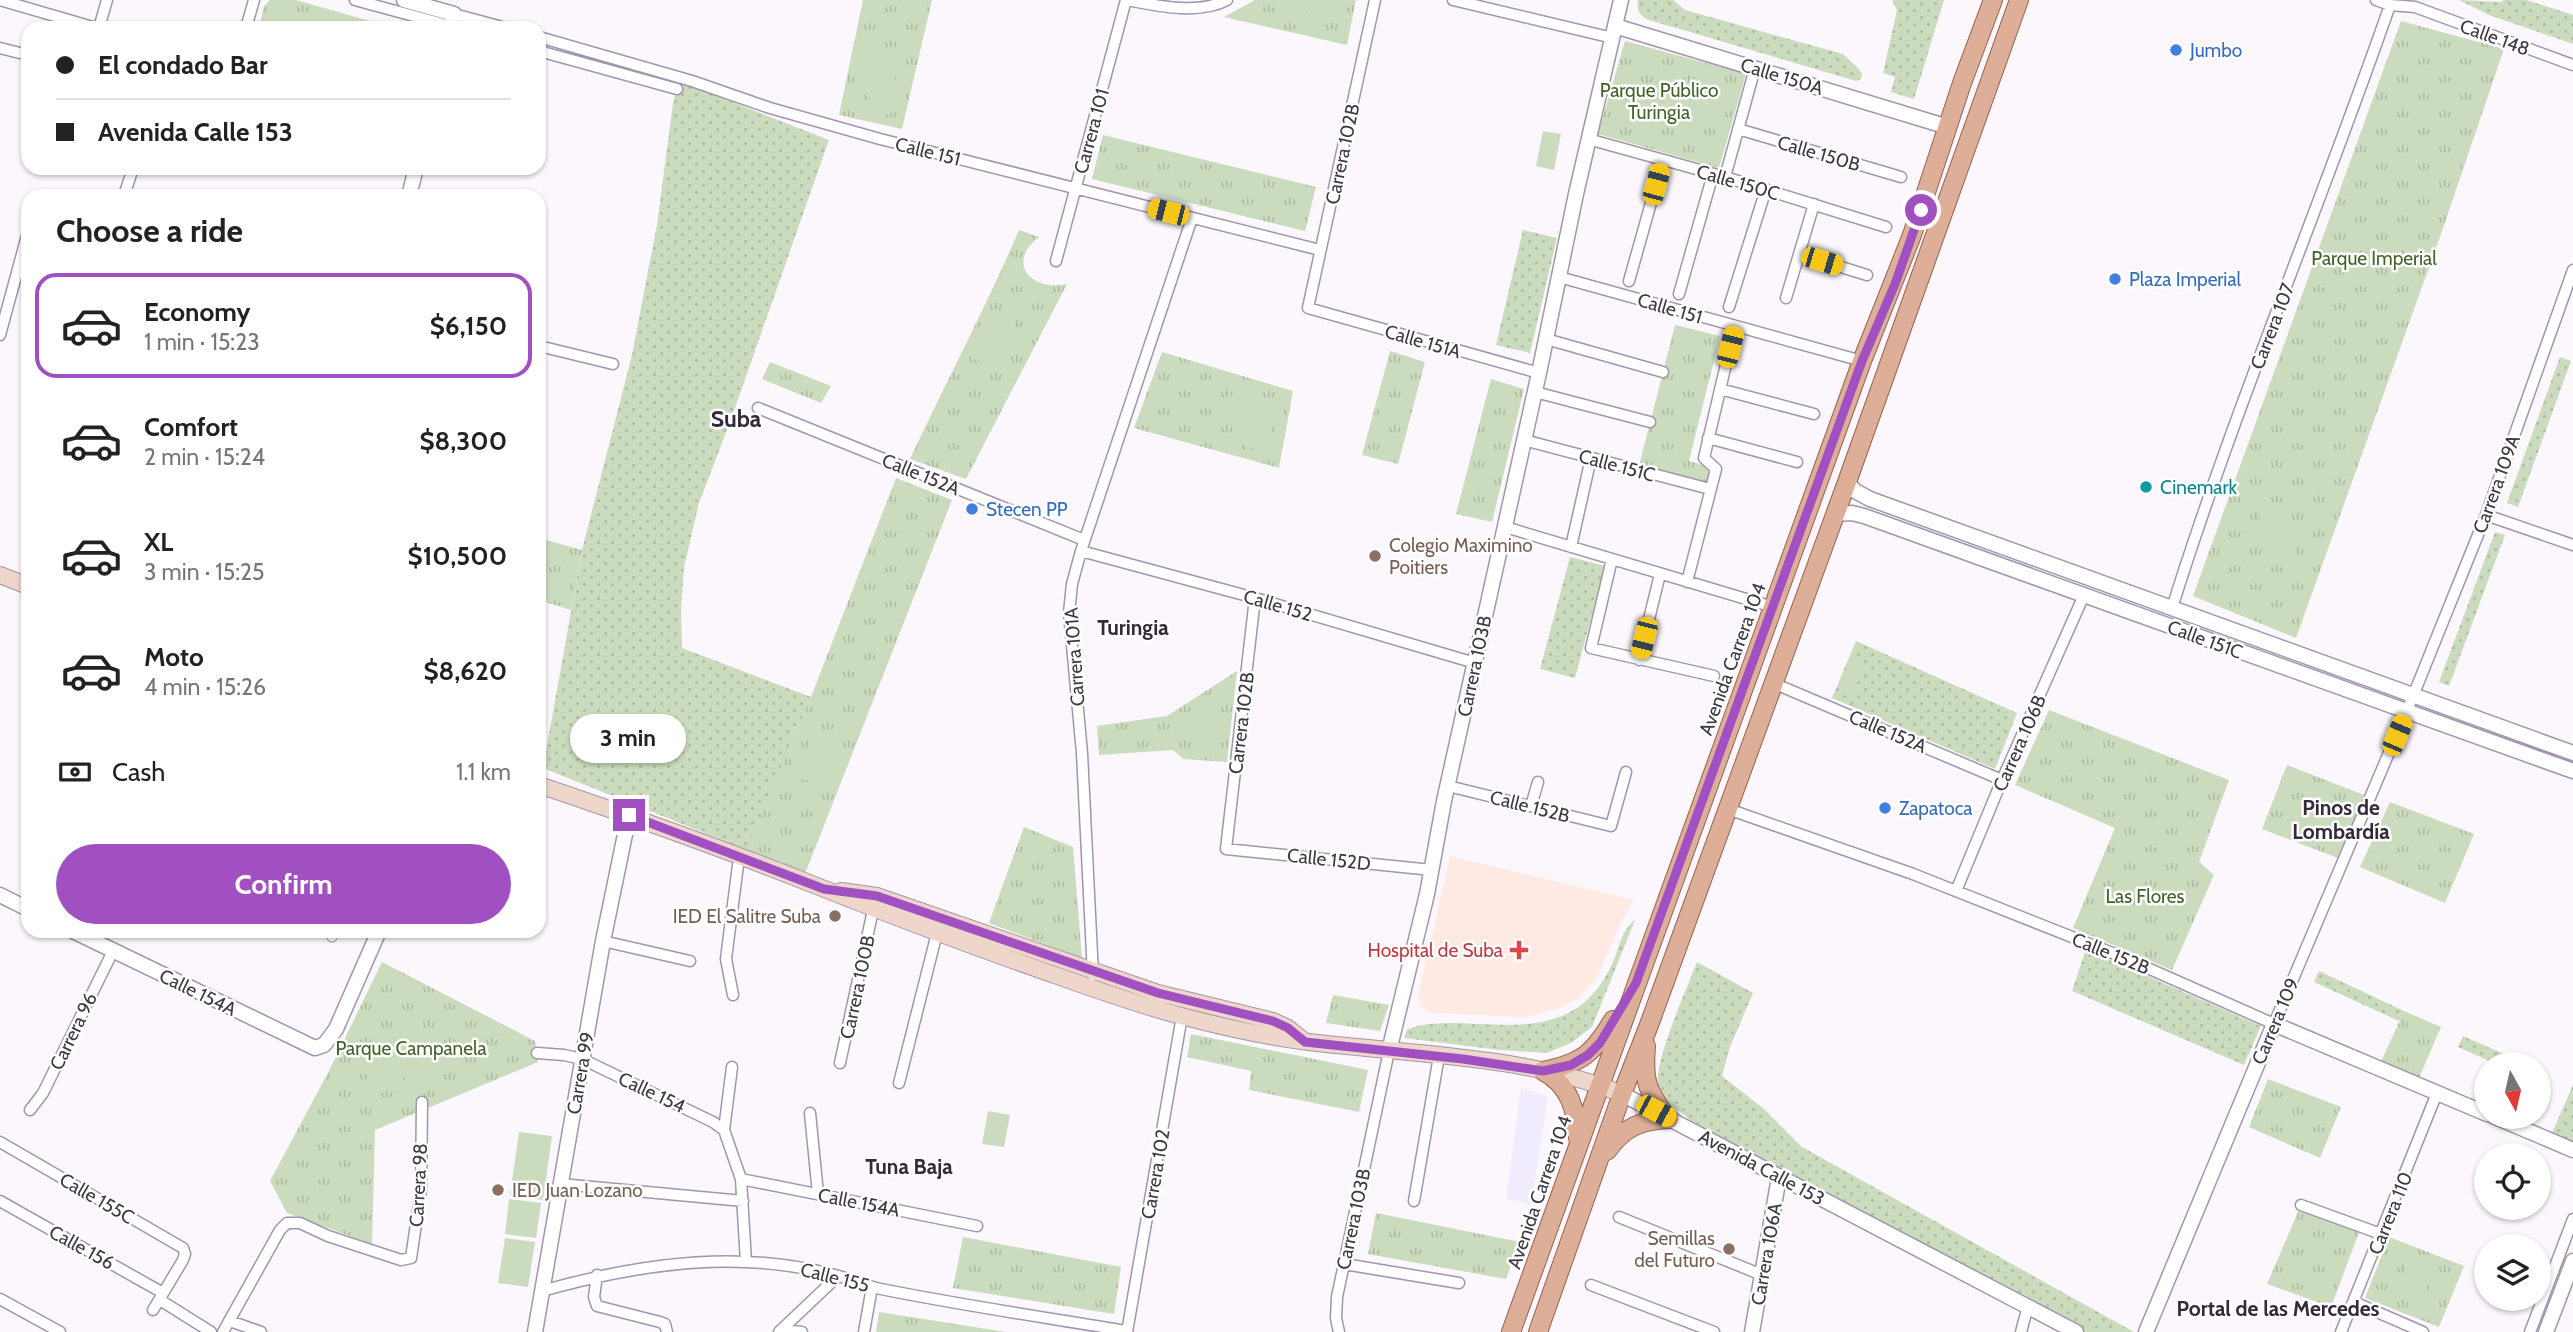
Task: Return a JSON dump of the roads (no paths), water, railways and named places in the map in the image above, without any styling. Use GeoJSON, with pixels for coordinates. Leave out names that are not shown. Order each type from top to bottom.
{"type":"FeatureCollection","features":[{"type":"Feature","properties":{"kind":"main road","name":"Avenida Carrera 104"},"geometry":{"type":"LineString","coordinates":[[1511,1332],[1862,361],[1895,284],[1973,50],[1993,0]]}},
{"type":"Feature","properties":{"kind":"main road"},"geometry":{"type":"LineString","coordinates":[[1538,1332],[2019,0]]}},
{"type":"Feature","properties":{"kind":"main road"},"geometry":{"type":"LineString","coordinates":[[1973,50],[1989,41],[1995,48],[1996,60]]}},
{"type":"Feature","properties":{"kind":"main road"},"geometry":{"type":"LineString","coordinates":[[0,575],[21,583]]}},
{"type":"Feature","properties":{"kind":"main road","name":"Avenida Calle 153"},"geometry":{"type":"LineString","coordinates":[[546,787],[629,815],[937,933],[1091,980],[1273,1021],[1288,1028],[1305,1042]]}},
{"type":"Feature","properties":{"kind":"main road","name":"Avenida Calle 153"},"geometry":{"type":"LineString","coordinates":[[824,889],[877,896],[1182,1016],[1252,1033],[1305,1042],[1439,1056],[1543,1071],[1599,1084],[1622,1094]]}},
{"type":"Feature","properties":{"kind":"main road"},"geometry":{"type":"LineString","coordinates":[[1543,1071],[1571,1065],[1588,1055],[1600,1043],[1636,983]]}},
{"type":"Feature","properties":{"kind":"main road"},"geometry":{"type":"LineString","coordinates":[[1649,1025],[1646,1081],[1651,1096],[1670,1119]]}},
{"type":"Feature","properties":{"kind":"main road"},"geometry":{"type":"LineString","coordinates":[[1543,1071],[1553,1076],[1568,1093],[1575,1112],[1578,1145]]}},
{"type":"Feature","properties":{"kind":"main road"},"geometry":{"type":"LineString","coordinates":[[1599,1162],[1627,1128],[1645,1122],[1670,1119]]}},
{"type":"Feature","properties":{"kind":"street"},"geometry":{"type":"LineString","coordinates":[[0,0],[74,21]]}},
{"type":"Feature","properties":{"kind":"street"},"geometry":{"type":"LineString","coordinates":[[100,21],[107,0]]}},
{"type":"Feature","properties":{"kind":"street"},"geometry":{"type":"LineString","coordinates":[[248,21],[254,0]]}},
{"type":"Feature","properties":{"kind":"street"},"geometry":{"type":"LineString","coordinates":[[355,0],[442,21]]}},
{"type":"Feature","properties":{"kind":"street"},"geometry":{"type":"LineString","coordinates":[[404,0],[448,21]]}},
{"type":"Feature","properties":{"kind":"street"},"geometry":{"type":"LineString","coordinates":[[1126,0],[1182,8],[1209,6],[1227,0]]}},
{"type":"Feature","properties":{"kind":"street","name":"Carrera 101"},"geometry":{"type":"LineString","coordinates":[[1056,261],[1126,0]]}},
{"type":"Feature","properties":{"kind":"street","name":"Carrera 102B"},"geometry":{"type":"LineString","coordinates":[[1308,308],[1376,0]]}},
{"type":"Feature","properties":{"kind":"street","name":"Calle 150A"},"geometry":{"type":"LineString","coordinates":[[1453,0],[1614,32],[1755,68],[1948,127]]}},
{"type":"Feature","properties":{"kind":"street","name":"Carrera 103B"},"geometry":{"type":"LineString","coordinates":[[1339,1332],[1336,1318],[1344,1264],[1427,894],[1588,139],[1622,0]]}},
{"type":"Feature","properties":{"kind":"street","name":"Calle 148"},"geometry":{"type":"LineString","coordinates":[[2376,0],[2390,5],[2415,7],[2573,65]]}},
{"type":"Feature","properties":{"kind":"street","name":"Carrera 107"},"geometry":{"type":"LineString","coordinates":[[2172,608],[2219,465],[2390,5]]}},
{"type":"Feature","properties":{"kind":"street","name":"Calle 151"},"geometry":{"type":"LineString","coordinates":[[546,39],[692,80],[770,108],[856,132],[1320,250]]}},
{"type":"Feature","properties":{"kind":"street"},"geometry":{"type":"LineString","coordinates":[[0,48],[21,53]]}},
{"type":"Feature","properties":{"kind":"street"},"geometry":{"type":"LineString","coordinates":[[546,53],[677,89]]}},
{"type":"Feature","properties":{"kind":"street"},"geometry":{"type":"LineString","coordinates":[[1725,177],[1755,68]]}},
{"type":"Feature","properties":{"kind":"street","name":"Calle 150B"},"geometry":{"type":"LineString","coordinates":[[1738,130],[1900,177]]}},
{"type":"Feature","properties":{"kind":"street","name":"Calle 150C"},"geometry":{"type":"LineString","coordinates":[[1588,139],[1725,177],[1886,227]]}},
{"type":"Feature","properties":{"kind":"street"},"geometry":{"type":"LineString","coordinates":[[1629,281],[1663,160]]}},
{"type":"Feature","properties":{"kind":"street"},"geometry":{"type":"LineString","coordinates":[[1679,294],[1713,174]]}},
{"type":"Feature","properties":{"kind":"street"},"geometry":{"type":"LineString","coordinates":[[1729,307],[1766,190]]}},
{"type":"Feature","properties":{"kind":"street"},"geometry":{"type":"LineString","coordinates":[[1786,298],[1814,204]]}},
{"type":"Feature","properties":{"kind":"street","name":"Carrera 101A"},"geometry":{"type":"LineString","coordinates":[[1091,980],[1082,753],[1069,613],[1072,583],[1082,545],[1192,218]]}},
{"type":"Feature","properties":{"kind":"street"},"geometry":{"type":"LineString","coordinates":[[1799,254],[1867,275]]}},
{"type":"Feature","properties":{"kind":"street"},"geometry":{"type":"LineString","coordinates":[[0,335],[21,255]]}},
{"type":"Feature","properties":{"kind":"street","name":"Carrera 109A"},"geometry":{"type":"LineString","coordinates":[[2407,711],[2486,515],[2573,270]]}},
{"type":"Feature","properties":{"kind":"street","name":"Calle 151"},"geometry":{"type":"LineString","coordinates":[[1559,277],[1862,361]]}},
{"type":"Feature","properties":{"kind":"street","name":"Calle 151A"},"geometry":{"type":"LineString","coordinates":[[1308,308],[1539,373]]}},
{"type":"Feature","properties":{"kind":"street"},"geometry":{"type":"LineString","coordinates":[[1687,582],[1716,469],[1704,458],[1735,326]]}},
{"type":"Feature","properties":{"kind":"street"},"geometry":{"type":"LineString","coordinates":[[1546,339],[1663,372]]}},
{"type":"Feature","properties":{"kind":"street"},"geometry":{"type":"LineString","coordinates":[[546,348],[612,364]]}},
{"type":"Feature","properties":{"kind":"street"},"geometry":{"type":"LineString","coordinates":[[1720,389],[1814,414]]}},
{"type":"Feature","properties":{"kind":"street"},"geometry":{"type":"LineString","coordinates":[[1535,392],[1650,422]]}},
{"type":"Feature","properties":{"kind":"street","name":"Calle 152A"},"geometry":{"type":"LineString","coordinates":[[758,408],[1082,545]]}},
{"type":"Feature","properties":{"kind":"street"},"geometry":{"type":"LineString","coordinates":[[1708,438],[1797,462]]}},
{"type":"Feature","properties":{"kind":"street","name":"Calle 151C"},"geometry":{"type":"LineString","coordinates":[[1524,440],[1710,489]]}},
{"type":"Feature","properties":{"kind":"street"},"geometry":{"type":"LineString","coordinates":[[1570,547],[1591,457]]}},
{"type":"Feature","properties":{"kind":"street","name":"Calle 151C"},"geometry":{"type":"LineString","coordinates":[[1847,482],[1855,491],[1870,499],[2573,753]]}},
{"type":"Feature","properties":{"kind":"street","name":"Calle 151C"},"geometry":{"type":"LineString","coordinates":[[1835,514],[1852,513],[1864,516],[2573,771]]}},
{"type":"Feature","properties":{"kind":"street"},"geometry":{"type":"LineString","coordinates":[[2486,515],[2573,545]]}},
{"type":"Feature","properties":{"kind":"street"},"geometry":{"type":"LineString","coordinates":[[1505,527],[1773,607]]}},
{"type":"Feature","properties":{"kind":"street","name":"Calle 152"},"geometry":{"type":"LineString","coordinates":[[1082,545],[1475,663]]}},
{"type":"Feature","properties":{"kind":"street"},"geometry":{"type":"LineString","coordinates":[[1612,559],[1590,646],[1714,676]]}},
{"type":"Feature","properties":{"kind":"street"},"geometry":{"type":"LineString","coordinates":[[1639,660],[1660,574]]}},
{"type":"Feature","properties":{"kind":"street","name":"Carrera 106B"},"geometry":{"type":"LineString","coordinates":[[1956,891],[2084,595]]}},
{"type":"Feature","properties":{"kind":"street","name":"Carrera 102B"},"geometry":{"type":"LineString","coordinates":[[1226,849],[1255,598]]}},
{"type":"Feature","properties":{"kind":"street","name":"Calle 152A"},"geometry":{"type":"LineString","coordinates":[[1773,683],[2002,780]]}},
{"type":"Feature","properties":{"kind":"street","name":"Carrera 109"},"geometry":{"type":"LineString","coordinates":[[2146,1332],[2407,711]]}},
{"type":"Feature","properties":{"kind":"street","name":"Calle 152B"},"geometry":{"type":"LineString","coordinates":[[1448,786],[1611,825],[1626,772]]}},
{"type":"Feature","properties":{"kind":"street"},"geometry":{"type":"LineString","coordinates":[[1531,806],[1538,782]]}},
{"type":"Feature","properties":{"kind":"street","name":"Calle 152B"},"geometry":{"type":"LineString","coordinates":[[1728,809],[1956,891],[2125,958],[2474,1109]]}},
{"type":"Feature","properties":{"kind":"street","name":"Carrera 99"},"geometry":{"type":"LineString","coordinates":[[535,1332],[603,941],[629,815]]}},
{"type":"Feature","properties":{"kind":"street","name":"Calle 152D"},"geometry":{"type":"LineString","coordinates":[[1226,849],[1432,870]]}},
{"type":"Feature","properties":{"kind":"street"},"geometry":{"type":"LineString","coordinates":[[733,995],[726,958],[739,857]]}},
{"type":"Feature","properties":{"kind":"street"},"geometry":{"type":"LineString","coordinates":[[0,895],[21,906]]}},
{"type":"Feature","properties":{"kind":"street","name":"Carrera 100B"},"geometry":{"type":"LineString","coordinates":[[840,1063],[873,910]]}},
{"type":"Feature","properties":{"kind":"street"},"geometry":{"type":"LineString","coordinates":[[899,1083],[937,933]]}},
{"type":"Feature","properties":{"kind":"street","name":"Calle 154A"},"geometry":{"type":"LineString","coordinates":[[87,938],[315,1048],[324,1045],[336,1028],[376,938]]}},
{"type":"Feature","properties":{"kind":"street"},"geometry":{"type":"LineString","coordinates":[[603,941],[690,961]]}},
{"type":"Feature","properties":{"kind":"street","name":"Carrera 96"},"geometry":{"type":"LineString","coordinates":[[30,1110],[43,1093],[113,951]]}},
{"type":"Feature","properties":{"kind":"street","name":"Carrera 102"},"geometry":{"type":"LineString","coordinates":[[1127,1332],[1182,1016]]}},
{"type":"Feature","properties":{"kind":"street","name":"Calle 154"},"geometry":{"type":"LineString","coordinates":[[537,1053],[582,1059],[713,1122],[724,1130]]}},
{"type":"Feature","properties":{"kind":"street"},"geometry":{"type":"LineString","coordinates":[[1414,1201],[1439,1056]]}},
{"type":"Feature","properties":{"kind":"street"},"geometry":{"type":"LineString","coordinates":[[732,1067],[724,1130],[741,1179],[746,1262]]}},
{"type":"Feature","properties":{"kind":"street","name":"Carrera 110"},"geometry":{"type":"LineString","coordinates":[[2341,1332],[2437,1093]]}},
{"type":"Feature","properties":{"kind":"street","name":"Avenida Calle 153"},"geometry":{"type":"LineString","coordinates":[[1622,1094],[2076,1332]]}},
{"type":"Feature","properties":{"kind":"street","name":"Carrera 98"},"geometry":{"type":"LineString","coordinates":[[230,1321],[280,1230],[287,1223],[294,1221],[328,1236],[401,1260],[411,1258],[421,1190],[422,1102]]}},
{"type":"Feature","properties":{"kind":"street"},"geometry":{"type":"LineString","coordinates":[[810,1113],[818,1194]]}},
{"type":"Feature","properties":{"kind":"street"},"geometry":{"type":"LineString","coordinates":[[2524,1129],[2573,1150]]}},
{"type":"Feature","properties":{"kind":"street","name":"Calle 155C"},"geometry":{"type":"LineString","coordinates":[[0,1142],[183,1248],[183,1260],[162,1296]]}},
{"type":"Feature","properties":{"kind":"street","name":"Carrera 106A"},"geometry":{"type":"LineString","coordinates":[[1752,1332],[1779,1177]]}},
{"type":"Feature","properties":{"kind":"street","name":"Calle 154A"},"geometry":{"type":"LineString","coordinates":[[741,1179],[977,1226]]}},
{"type":"Feature","properties":{"kind":"street"},"geometry":{"type":"LineString","coordinates":[[561,1184],[743,1201]]}},
{"type":"Feature","properties":{"kind":"street","name":"Calle 156"},"geometry":{"type":"LineString","coordinates":[[0,1201],[162,1296],[211,1332]]}},
{"type":"Feature","properties":{"kind":"street"},"geometry":{"type":"LineString","coordinates":[[2301,1205],[2381,1234]]}},
{"type":"Feature","properties":{"kind":"street"},"geometry":{"type":"LineString","coordinates":[[1619,1217],[1762,1275]]}},
{"type":"Feature","properties":{"kind":"street"},"geometry":{"type":"LineString","coordinates":[[2529,1332],[2573,1219]]}},
{"type":"Feature","properties":{"kind":"street"},"geometry":{"type":"LineString","coordinates":[[2546,1332],[2573,1261]]}},
{"type":"Feature","properties":{"kind":"street","name":"Calle 155"},"geometry":{"type":"LineString","coordinates":[[542,1291],[597,1275],[701,1262],[746,1262],[784,1265],[838,1276],[872,1287],[1127,1332]]}},
{"type":"Feature","properties":{"kind":"street"},"geometry":{"type":"LineString","coordinates":[[1344,1264],[1459,1283]]}},
{"type":"Feature","properties":{"kind":"street"},"geometry":{"type":"LineString","coordinates":[[597,1275],[594,1297],[597,1306],[660,1322],[665,1324],[667,1332]]}},
{"type":"Feature","properties":{"kind":"street"},"geometry":{"type":"LineString","coordinates":[[780,1331],[838,1276]]}},
{"type":"Feature","properties":{"kind":"street"},"geometry":{"type":"LineString","coordinates":[[1591,1285],[1714,1332]]}},
{"type":"Feature","properties":{"kind":"street"},"geometry":{"type":"LineString","coordinates":[[864,1332],[872,1287]]}},
{"type":"Feature","properties":{"kind":"street"},"geometry":{"type":"LineString","coordinates":[[153,1310],[162,1296]]}},
{"type":"Feature","properties":{"kind":"street"},"geometry":{"type":"LineString","coordinates":[[0,1299],[60,1332]]}},
{"type":"Feature","properties":{"kind":"street"},"geometry":{"type":"LineString","coordinates":[[2354,1302],[2423,1332]]}},
{"type":"Feature","properties":{"kind":"street"},"geometry":{"type":"LineString","coordinates":[[2021,1332],[2028,1306]]}},
{"type":"Feature","properties":{"kind":"street"},"geometry":{"type":"LineString","coordinates":[[223,1332],[230,1321],[261,1332]]}},
{"type":"Feature","properties":{"kind":"street"},"geometry":{"type":"LineString","coordinates":[[780,1331],[802,1332]]}},
{"type":"Feature","properties":{"kind":"place","name":"Jumbo"},"geometry":{"type":"Point","coordinates":[2176,50]}},
{"type":"Feature","properties":{"kind":"place","name":"Plaza Imperial"},"geometry":{"type":"Point","coordinates":[2115,279]}},
{"type":"Feature","properties":{"kind":"place","name":"Cinemark"},"geometry":{"type":"Point","coordinates":[2146,487]}},
{"type":"Feature","properties":{"kind":"place","name":"Stecen PP"},"geometry":{"type":"Point","coordinates":[972,509]}},
{"type":"Feature","properties":{"kind":"place","name":"Colegio Maximino Poitiers"},"geometry":{"type":"Point","coordinates":[1375,556]}},
{"type":"Feature","properties":{"kind":"place","name":"Zapatoca"},"geometry":{"type":"Point","coordinates":[1885,808]}},
{"type":"Feature","properties":{"kind":"place","name":"IED El Salitre Suba"},"geometry":{"type":"Point","coordinates":[835,916]}},
{"type":"Feature","properties":{"kind":"place","name":"Hospital de Suba"},"geometry":{"type":"Point","coordinates":[1519,950]}},
{"type":"Feature","properties":{"kind":"place","name":"IED Juan Lozano"},"geometry":{"type":"Point","coordinates":[498,1190]}},
{"type":"Feature","properties":{"kind":"place","name":"Semillas del Futuro"},"geometry":{"type":"Point","coordinates":[1729,1249]}},
{"type":"Feature","properties":{"kind":"district","name":"Suba"},"geometry":{"type":"Point","coordinates":[736,419]}},
{"type":"Feature","properties":{"kind":"district","name":"Turingia"},"geometry":{"type":"Point","coordinates":[1133,628]}},
{"type":"Feature","properties":{"kind":"district","name":"Pinos de Lombardía"},"geometry":{"type":"Point","coordinates":[2341,820]}},
{"type":"Feature","properties":{"kind":"district","name":"Tuna Baja"},"geometry":{"type":"Point","coordinates":[909,1167]}},
{"type":"Feature","properties":{"kind":"district","name":"Portal de las Mercedes"},"geometry":{"type":"Point","coordinates":[2278,1309]}},
{"type":"Feature","properties":{"kind":"park label","name":"Parque Público Turingia"},"geometry":{"type":"Point","coordinates":[1659,101]}},
{"type":"Feature","properties":{"kind":"park label","name":"Parque Imperial"},"geometry":{"type":"Point","coordinates":[2374,258]}},
{"type":"Feature","properties":{"kind":"park label","name":"Las Flores"},"geometry":{"type":"Point","coordinates":[2145,896]}},
{"type":"Feature","properties":{"kind":"park label","name":"Parque Campanela"},"geometry":{"type":"Point","coordinates":[411,1048]}}]}
